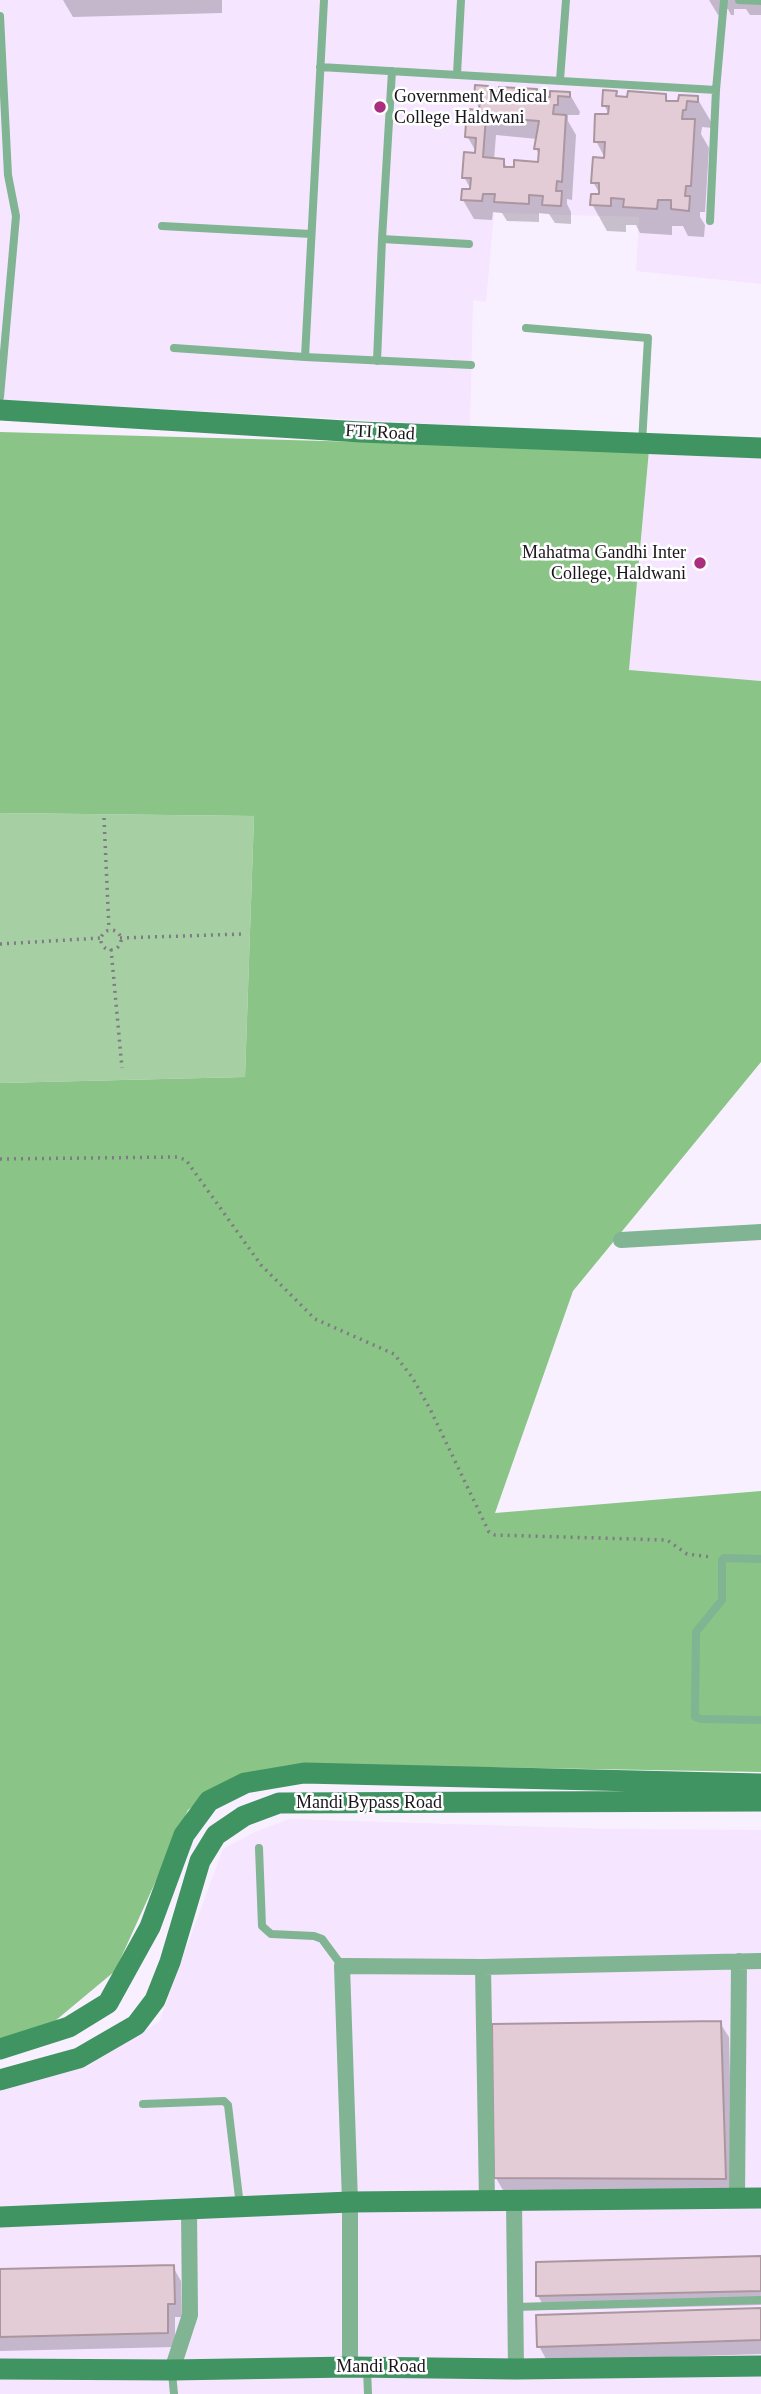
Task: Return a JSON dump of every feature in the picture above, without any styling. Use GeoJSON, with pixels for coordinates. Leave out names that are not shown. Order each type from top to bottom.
{"type":"FeatureCollection","features":[{"type":"Feature","properties":{"kind":"main road","name":"FTI Road"},"geometry":{"type":"LineString","coordinates":[[0,410],[361,432],[761,448]]}},
{"type":"Feature","properties":{"kind":"main road","name":"Mandi Bypass Road"},"geometry":{"type":"LineString","coordinates":[[0,2049],[69,2027],[108,2003],[150,1927],[184,1836],[209,1801],[245,1783],[304,1773],[761,1784]]}},
{"type":"Feature","properties":{"kind":"main road","name":"Mandi Bypass Road"},"geometry":{"type":"LineString","coordinates":[[0,2080],[79,2058],[136,2025],[155,2000],[200,1861],[216,1835],[244,1816],[267,1807],[279,1803],[761,1801]]}},
{"type":"Feature","properties":{"kind":"main road"},"geometry":{"type":"LineString","coordinates":[[0,2217],[350,2202],[761,2198]]}},
{"type":"Feature","properties":{"kind":"main road","name":"Mandi Road"},"geometry":{"type":"LineString","coordinates":[[0,2369],[761,2366]]}},
{"type":"Feature","properties":{"kind":"street"},"geometry":{"type":"LineString","coordinates":[[621,1240],[761,1233]]}},
{"type":"Feature","properties":{"kind":"street"},"geometry":{"type":"LineString","coordinates":[[737,2198],[739,1961]]}},
{"type":"Feature","properties":{"kind":"street"},"geometry":{"type":"LineString","coordinates":[[358,2367],[342,1966],[483,1967],[761,1961]]}},
{"type":"Feature","properties":{"kind":"street"},"geometry":{"type":"LineString","coordinates":[[483,1967],[487,2201]]}},
{"type":"Feature","properties":{"kind":"street"},"geometry":{"type":"LineString","coordinates":[[514,2201],[516,2369]]}},
{"type":"Feature","properties":{"kind":"street"},"geometry":{"type":"LineString","coordinates":[[172,2370],[190,2315],[189,2210]]}},
{"type":"Feature","properties":{"kind":"lane"},"geometry":{"type":"LineString","coordinates":[[305,357],[324,0]]}},
{"type":"Feature","properties":{"kind":"lane"},"geometry":{"type":"LineString","coordinates":[[457,74],[461,0]]}},
{"type":"Feature","properties":{"kind":"lane"},"geometry":{"type":"LineString","coordinates":[[560,80],[566,0]]}},
{"type":"Feature","properties":{"kind":"lane"},"geometry":{"type":"LineString","coordinates":[[710,221],[716,90],[724,0]]}},
{"type":"Feature","properties":{"kind":"lane"},"geometry":{"type":"LineString","coordinates":[[738,0],[761,1]]}},
{"type":"Feature","properties":{"kind":"lane"},"geometry":{"type":"LineString","coordinates":[[0,16],[8,175],[16,216],[0,397]]}},
{"type":"Feature","properties":{"kind":"lane"},"geometry":{"type":"LineString","coordinates":[[320,67],[716,90]]}},
{"type":"Feature","properties":{"kind":"lane"},"geometry":{"type":"LineString","coordinates":[[377,361],[392,71]]}},
{"type":"Feature","properties":{"kind":"lane"},"geometry":{"type":"LineString","coordinates":[[162,226],[311,234]]}},
{"type":"Feature","properties":{"kind":"lane"},"geometry":{"type":"LineString","coordinates":[[382,239],[469,244]]}},
{"type":"Feature","properties":{"kind":"lane"},"geometry":{"type":"LineString","coordinates":[[526,328],[648,338],[642,443]]}},
{"type":"Feature","properties":{"kind":"lane"},"geometry":{"type":"LineString","coordinates":[[174,348],[471,365]]}},
{"type":"Feature","properties":{"kind":"lane"},"geometry":{"type":"LineString","coordinates":[[761,1559],[722,1559],[722,1600],[696,1632],[695,1714],[695,1717],[701,1719],[761,1720]]}},
{"type":"Feature","properties":{"kind":"lane"},"geometry":{"type":"LineString","coordinates":[[259,1848],[262,1926],[271,1934],[314,1936],[322,1939],[342,1966]]}},
{"type":"Feature","properties":{"kind":"lane"},"geometry":{"type":"LineString","coordinates":[[143,2104],[224,2101],[228,2105],[240,2206]]}},
{"type":"Feature","properties":{"kind":"lane"},"geometry":{"type":"LineString","coordinates":[[515,2306],[761,2300]]}},
{"type":"Feature","properties":{"kind":"lane"},"geometry":{"type":"LineString","coordinates":[[358,2367],[369,2394]]}},
{"type":"Feature","properties":{"kind":"lane"},"geometry":{"type":"LineString","coordinates":[[172,2370],[174,2394]]}},
{"type":"Feature","properties":{"kind":"path"},"geometry":{"type":"LineString","coordinates":[[104,818],[109,930]]}},
{"type":"Feature","properties":{"kind":"path"},"geometry":{"type":"LineString","coordinates":[[101,938],[109,930],[115,931],[120,938]]}},
{"type":"Feature","properties":{"kind":"path"},"geometry":{"type":"LineString","coordinates":[[120,938],[244,934]]}},
{"type":"Feature","properties":{"kind":"path"},"geometry":{"type":"LineString","coordinates":[[0,944],[101,938]]}},
{"type":"Feature","properties":{"kind":"path"},"geometry":{"type":"LineString","coordinates":[[101,938],[105,947],[111,949],[117,947],[120,938]]}},
{"type":"Feature","properties":{"kind":"path"},"geometry":{"type":"LineString","coordinates":[[111,949],[122,1068]]}},
{"type":"Feature","properties":{"kind":"path"},"geometry":{"type":"LineString","coordinates":[[0,1158],[177,1157],[186,1160],[261,1265],[315,1319],[394,1354],[412,1377],[430,1409],[489,1532],[495,1535],[667,1540],[687,1554],[722,1559]]}},
{"type":"Feature","properties":{"kind":"shaded area","name":"Government Medical College Haldwani"},"geometry":{"type":"Polygon","coordinates":[[[0,0],[761,0],[761,284],[636,271],[639,217],[494,213],[486,302],[473,300],[470,426],[0,400],[0,0]]]}},
{"type":"Feature","properties":{"kind":"shaded area","name":"Mahatma Gandhi Inter College, Haldwani"},"geometry":{"type":"Polygon","coordinates":[[[649,450],[761,455],[761,681],[629,671],[649,450]]]}},
{"type":"Feature","properties":{"kind":"shaded area"},"geometry":{"type":"Polygon","coordinates":[[[289,1819],[614,1829],[761,1830],[761,2394],[0,2394],[0,2091],[88,2066],[159,2022],[223,1849],[255,1832],[289,1819]]]}},
{"type":"Feature","properties":{"kind":"green space"},"geometry":{"type":"Polygon","coordinates":[[[0,432],[649,450],[629,670],[761,681],[761,1062],[573,1291],[495,1513],[761,1491],[761,1772],[478,1767],[267,1769],[224,1783],[188,1810],[115,1971],[49,2026],[0,2041],[0,1083],[245,1077],[254,816],[0,813],[0,432]]]}},
{"type":"Feature","properties":{"kind":"green space"},"geometry":{"type":"Polygon","coordinates":[[[0,813],[254,816],[245,1077],[0,1083],[0,813]]]}},
{"type":"Feature","properties":{"kind":"building"},"geometry":{"type":"Polygon","coordinates":[[[475,85],[488,86],[488,91],[499,92],[499,87],[537,89],[537,96],[550,97],[550,91],[570,92],[570,97],[558,96],[558,105],[554,105],[553,114],[566,115],[562,182],[557,181],[556,191],[562,191],[561,206],[542,205],[543,196],[529,195],[529,204],[494,202],[495,194],[483,194],[482,201],[461,200],[462,189],[470,189],[471,178],[462,178],[464,152],[475,153],[476,138],[465,137],[467,109],[479,110],[480,101],[474,101],[475,85]],[[486,117],[483,157],[504,159],[504,167],[514,167],[514,160],[538,162],[539,149],[534,149],[539,121],[486,117]]]}},
{"type":"Feature","properties":{"kind":"building"},"geometry":{"type":"Polygon","coordinates":[[[603,90],[617,91],[616,96],[627,97],[628,91],[666,94],[666,101],[678,101],[679,95],[698,96],[698,102],[687,101],[682,119],[695,119],[691,186],[686,186],[685,196],[690,196],[689,211],[671,209],[671,200],[658,200],[657,209],[623,207],[624,199],[611,198],[611,206],[590,205],[591,194],[599,194],[599,183],[591,183],[593,157],[604,158],[605,142],[594,142],[595,114],[608,114],[609,106],[602,106],[603,90]]]}},
{"type":"Feature","properties":{"kind":"building"},"geometry":{"type":"Polygon","coordinates":[[[721,2021],[726,2179],[494,2178],[492,2024],[721,2021]]]}},
{"type":"Feature","properties":{"kind":"building"},"geometry":{"type":"Polygon","coordinates":[[[761,2256],[761,2291],[536,2296],[536,2262],[761,2256]]]}},
{"type":"Feature","properties":{"kind":"building"},"geometry":{"type":"Polygon","coordinates":[[[174,2265],[175,2304],[168,2304],[168,2333],[0,2337],[0,2269],[174,2265]]]}},
{"type":"Feature","properties":{"kind":"building"},"geometry":{"type":"Polygon","coordinates":[[[761,2308],[761,2340],[537,2347],[536,2315],[761,2308]]]}},
{"type":"Feature","properties":{"kind":"place","name":"Government Medical College Haldwani"},"geometry":{"type":"Point","coordinates":[380,107]}},
{"type":"Feature","properties":{"kind":"place","name":"Mahatma Gandhi Inter College, Haldwani"},"geometry":{"type":"Point","coordinates":[700,563]}}]}
